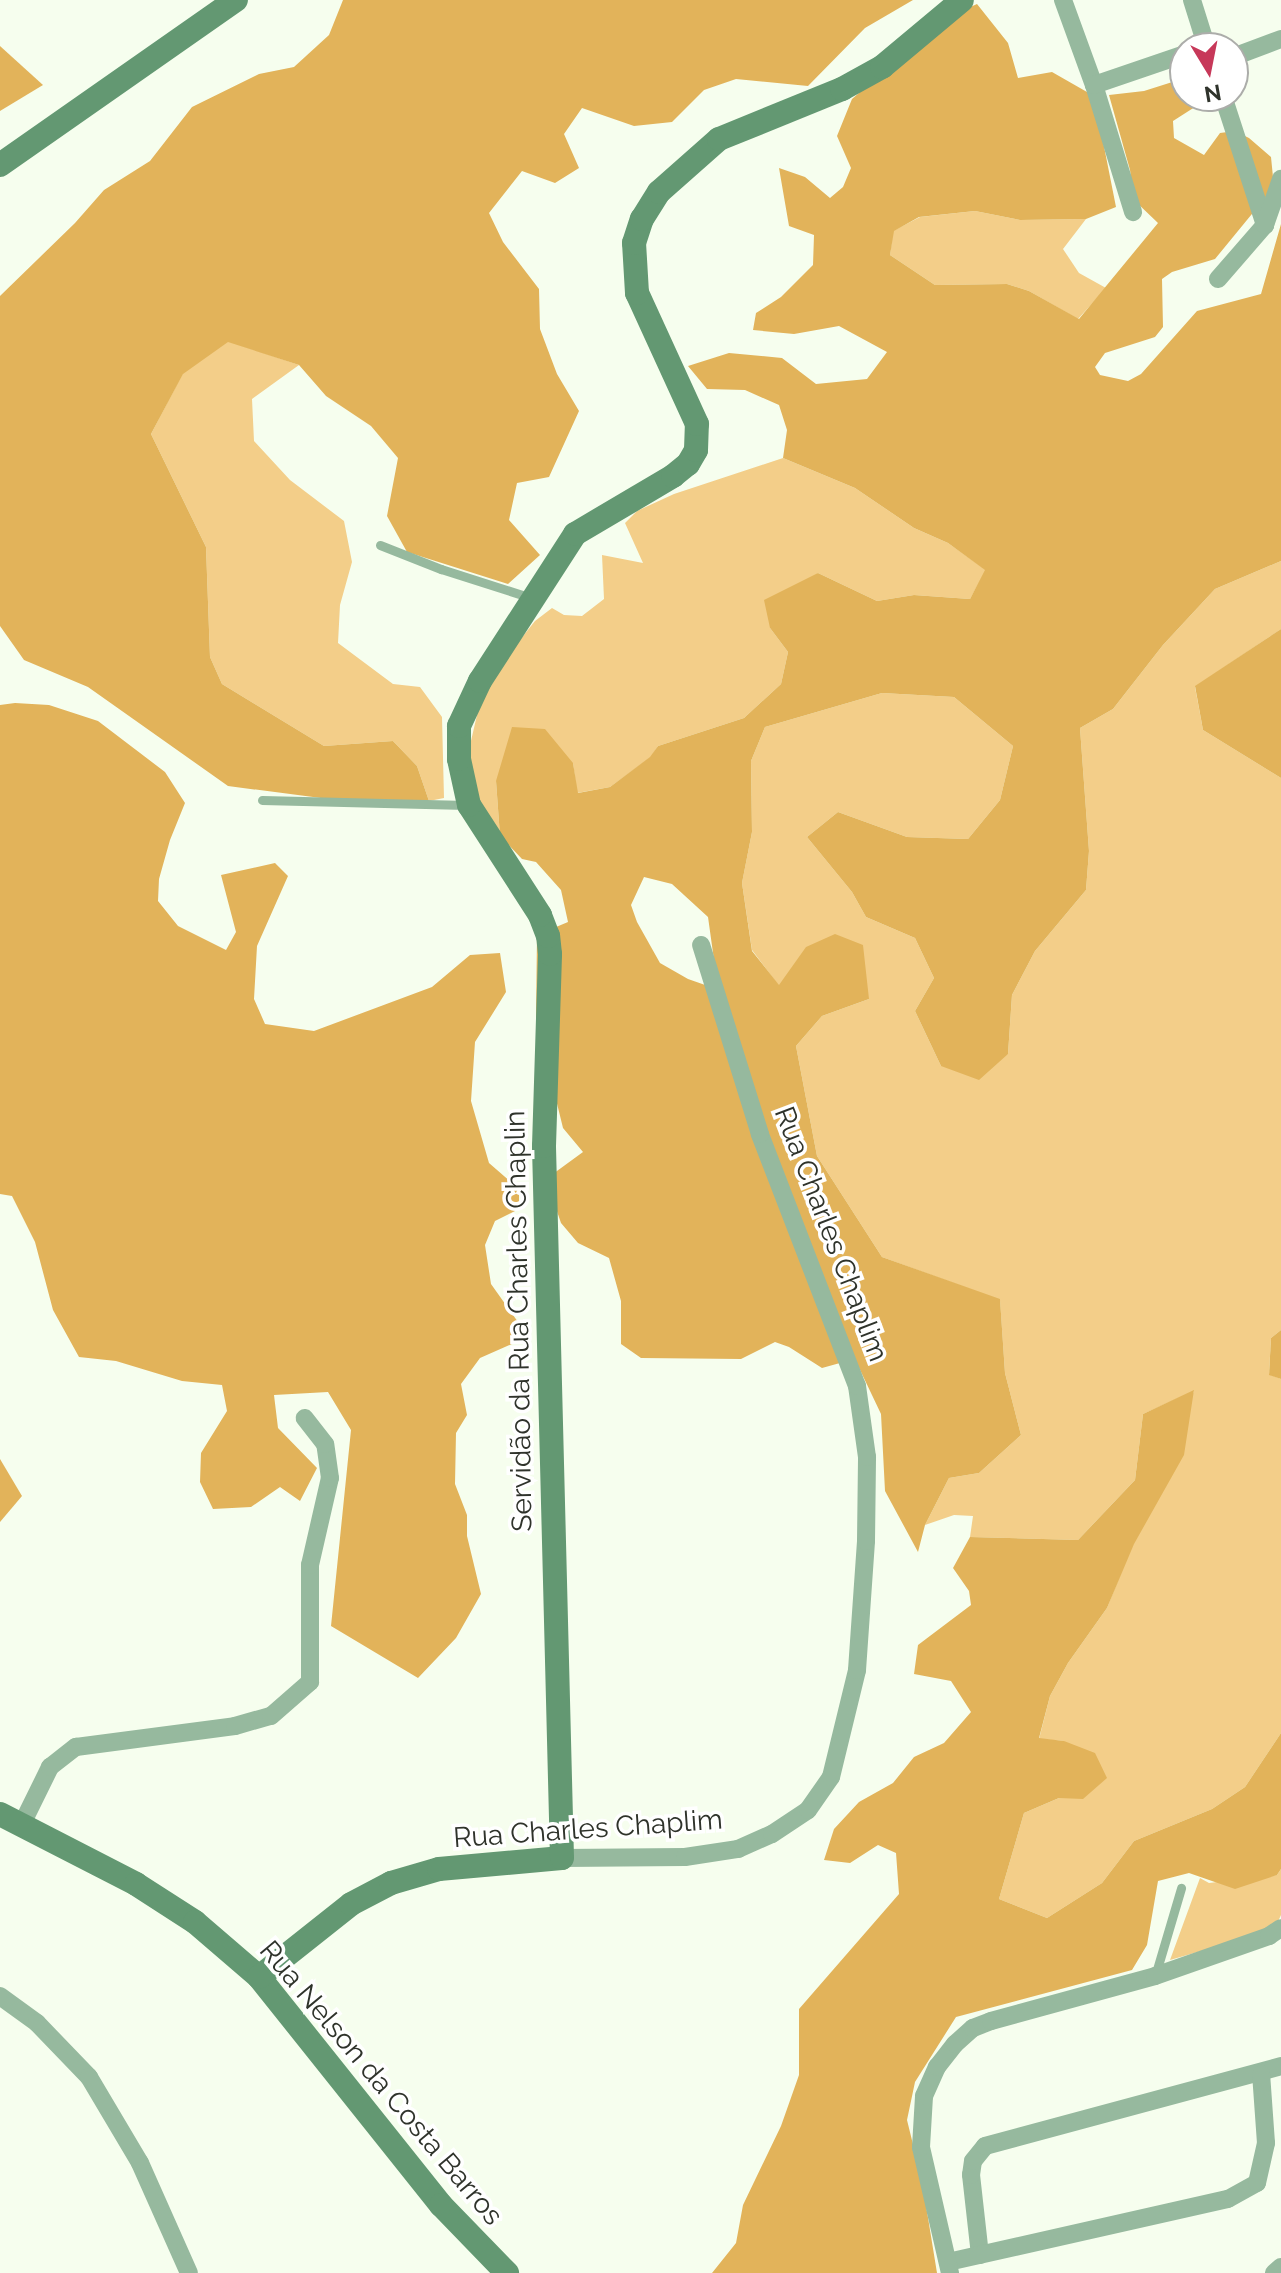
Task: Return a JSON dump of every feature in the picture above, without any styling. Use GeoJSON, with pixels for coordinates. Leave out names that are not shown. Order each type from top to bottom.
{"type":"FeatureCollection","features":[{"type":"Feature","properties":{"kind":"street"},"geometry":{"type":"LineString","coordinates":[[0,165],[236,0]]}},
{"type":"Feature","properties":{"kind":"street"},"geometry":{"type":"LineString","coordinates":[[469,805],[459,759],[459,726],[480,681],[532,598],[575,534],[673,476],[688,464],[696,450],[697,424],[637,293],[634,243],[642,219],[659,192],[719,139],[842,89],[882,67],[962,0]]}},
{"type":"Feature","properties":{"kind":"street"},"geometry":{"type":"LineString","coordinates":[[1063,0],[1094,85],[1133,212]]}},
{"type":"Feature","properties":{"kind":"street"},"geometry":{"type":"LineString","coordinates":[[1192,0],[1201,32]]}},
{"type":"Feature","properties":{"kind":"street"},"geometry":{"type":"LineString","coordinates":[[1249,51],[1281,39]]}},
{"type":"Feature","properties":{"kind":"street"},"geometry":{"type":"LineString","coordinates":[[1094,85],[1169,59]]}},
{"type":"Feature","properties":{"kind":"street"},"geometry":{"type":"LineString","coordinates":[[1228,112],[1265,225]]}},
{"type":"Feature","properties":{"kind":"street"},"geometry":{"type":"LineString","coordinates":[[1218,279],[1265,225],[1281,179]]}},
{"type":"Feature","properties":{"kind":"street","name":"Servidão da Rua Charles Chaplin"},"geometry":{"type":"LineString","coordinates":[[469,805],[540,915],[549,945],[551,980],[544,1146],[562,1858]]}},
{"type":"Feature","properties":{"kind":"street","name":"Rua Charles Chaplim"},"geometry":{"type":"LineString","coordinates":[[259,1977],[351,1904],[391,1883],[439,1869],[562,1858],[685,1857],[738,1849],[772,1834],[808,1810],[831,1777],[857,1670],[866,1541],[867,1457],[857,1386],[760,1134],[701,945]]}},
{"type":"Feature","properties":{"kind":"street"},"geometry":{"type":"LineString","coordinates":[[11,1819],[50,1767],[76,1747],[235,1726],[271,1716],[296,1698],[310,1682],[310,1565],[330,1478],[325,1444],[305,1418]]}},
{"type":"Feature","properties":{"kind":"street","name":"Rua Nelson da Costa Barros"},"geometry":{"type":"LineString","coordinates":[[11,1819],[148,1891],[195,1922],[259,1977],[370,2121],[441,2205],[507,2273]]}},
{"type":"Feature","properties":{"kind":"street"},"geometry":{"type":"LineString","coordinates":[[1261,2074],[1266,2143],[1257,2183],[1228,2199],[980,2255],[949,2268],[921,2147],[924,2096],[937,2067],[964,2036],[991,2021],[1155,1976],[1269,1936],[1281,1928]]}},
{"type":"Feature","properties":{"kind":"street"},"geometry":{"type":"LineString","coordinates":[[0,1996],[37,2023],[89,2077],[140,2163],[189,2273]]}},
{"type":"Feature","properties":{"kind":"street"},"geometry":{"type":"LineString","coordinates":[[980,2255],[971,2175],[973,2161],[985,2146],[1261,2074],[1281,2066]]}},
{"type":"Feature","properties":{"kind":"street"},"geometry":{"type":"LineString","coordinates":[[1274,2273],[1281,2267]]}},
{"type":"Feature","properties":{"kind":"lane"},"geometry":{"type":"LineString","coordinates":[[380,545],[441,569],[532,598]]}},
{"type":"Feature","properties":{"kind":"lane"},"geometry":{"type":"LineString","coordinates":[[262,800],[469,805]]}},
{"type":"Feature","properties":{"kind":"lane"},"geometry":{"type":"LineString","coordinates":[[1155,1976],[1181,1888]]}},
{"type":"Feature","properties":{"kind":"shaded area"},"geometry":{"type":"Polygon","coordinates":[[[343,0],[913,0],[865,28],[808,86],[736,79],[704,90],[672,122],[634,126],[582,108],[564,134],[579,168],[555,183],[522,171],[489,213],[503,242],[539,289],[540,329],[557,374],[579,411],[549,477],[517,483],[509,520],[540,555],[508,584],[407,552],[387,516],[398,458],[371,426],[326,396],[299,365],[228,342],[183,374],[151,434],[206,547],[210,657],[222,684],[324,746],[393,741],[417,766],[429,801],[336,800],[228,786],[88,687],[24,660],[0,626],[0,296],[75,223],[104,190],[150,161],[192,107],[259,74],[294,67],[329,35],[343,0]]]}},
{"type":"Feature","properties":{"kind":"shaded area"},"geometry":{"type":"Polygon","coordinates":[[[977,4],[1008,43],[1018,78],[1052,72],[1094,96],[1116,207],[1086,219],[1020,220],[975,211],[919,217],[894,231],[890,255],[935,285],[1007,284],[1029,291],[1079,319],[1158,223],[1134,200],[1130,170],[1109,95],[1144,91],[1169,83],[1169,112],[1187,112],[1173,121],[1174,138],[1204,155],[1220,133],[1235,131],[1249,138],[1271,157],[1274,187],[1215,259],[1172,272],[1162,279],[1163,327],[1155,337],[1105,353],[1095,367],[1100,375],[1128,381],[1141,374],[1197,311],[1261,294],[1281,224],[1281,561],[1215,589],[1163,645],[1113,709],[1080,728],[1089,851],[1086,890],[1035,951],[1012,995],[1008,1054],[979,1080],[941,1066],[915,1011],[934,978],[915,938],[866,917],[852,892],[807,837],[838,812],[907,837],[968,839],[1000,800],[1013,746],[954,697],[882,693],[765,727],[751,761],[752,832],[742,883],[752,951],[779,985],[806,947],[835,934],[863,945],[869,999],[822,1016],[796,1046],[817,1156],[882,1257],[1000,1299],[1005,1373],[1021,1435],[979,1473],[949,1478],[925,1525],[918,1552],[885,1491],[881,1414],[842,1332],[742,1063],[714,960],[708,917],[672,884],[644,877],[631,905],[637,922],[660,963],[708,986],[840,1363],[822,1368],[789,1347],[775,1342],[741,1359],[641,1358],[621,1344],[621,1301],[609,1258],[578,1243],[561,1223],[546,1179],[583,1152],[563,1128],[536,1018],[537,935],[568,922],[561,890],[536,862],[522,859],[500,836],[496,781],[512,727],[545,729],[573,763],[578,793],[610,787],[650,757],[658,746],[744,718],[781,684],[788,652],[770,628],[764,600],[818,573],[877,601],[914,595],[970,599],[985,570],[948,543],[914,528],[855,488],[783,458],[787,430],[779,405],[745,390],[707,389],[688,366],[729,353],[782,358],[816,384],[867,379],[887,352],[839,326],[794,334],[753,330],[756,313],[781,297],[813,265],[814,235],[789,226],[779,168],[805,177],[830,198],[843,187],[851,168],[837,136],[852,99],[946,18],[977,4]]]}},
{"type":"Feature","properties":{"kind":"shaded area"},"geometry":{"type":"Polygon","coordinates":[[[0,46],[43,85],[0,111],[0,46]]]}},
{"type":"Feature","properties":{"kind":"shaded area"},"geometry":{"type":"Polygon","coordinates":[[[975,211],[1020,220],[1086,219],[1063,249],[1079,273],[1106,288],[1078,319],[1029,291],[1007,284],[935,285],[890,255],[893,231],[920,217],[975,211]]]}},
{"type":"Feature","properties":{"kind":"shaded area"},"geometry":{"type":"Polygon","coordinates":[[[228,341],[299,365],[252,399],[254,441],[290,480],[344,521],[352,562],[340,605],[338,643],[393,684],[420,687],[442,717],[444,798],[429,801],[417,766],[393,741],[324,746],[222,684],[210,657],[206,547],[151,434],[183,373],[228,341]]]}},
{"type":"Feature","properties":{"kind":"shaded area"},"geometry":{"type":"Polygon","coordinates":[[[783,458],[855,488],[914,528],[948,543],[986,570],[970,599],[914,595],[877,601],[818,573],[770,628],[788,652],[781,684],[744,718],[658,746],[651,757],[610,787],[577,793],[573,763],[496,781],[500,836],[475,810],[467,758],[484,685],[535,621],[552,608],[564,615],[582,616],[604,599],[602,555],[643,563],[625,523],[637,511],[674,494],[783,458]]]}},
{"type":"Feature","properties":{"kind":"shaded area"},"geometry":{"type":"Polygon","coordinates":[[[1281,561],[1281,629],[1195,687],[1203,730],[1281,778],[1281,1330],[1271,1338],[1269,1374],[1281,1379],[1281,1733],[1245,1787],[1212,1809],[1134,1841],[1102,1883],[1047,1918],[999,1899],[1024,1813],[1059,1798],[1083,1798],[1064,1741],[1039,1739],[1050,1696],[1068,1663],[1107,1608],[1194,1391],[1143,1414],[1135,1480],[1078,1540],[970,1537],[973,1516],[954,1515],[925,1525],[949,1478],[979,1473],[1021,1435],[1005,1373],[1000,1300],[882,1257],[817,1156],[796,1046],[822,1016],[869,999],[779,986],[752,950],[742,883],[752,832],[751,761],[765,727],[882,693],[954,697],[1013,746],[1000,800],[968,839],[907,837],[838,812],[807,837],[852,892],[866,917],[915,938],[934,978],[915,1011],[941,1066],[1008,1054],[1012,995],[1035,951],[1086,890],[1089,851],[1080,728],[1113,709],[1163,645],[1215,589],[1281,561]]]}},
{"type":"Feature","properties":{"kind":"shaded area"},"geometry":{"type":"Polygon","coordinates":[[[1281,629],[1281,778],[1203,730],[1195,686],[1281,629]]]}},
{"type":"Feature","properties":{"kind":"shaded area"},"geometry":{"type":"Polygon","coordinates":[[[0,705],[49,705],[98,721],[165,772],[185,803],[159,879],[158,901],[178,926],[226,950],[236,932],[221,875],[275,863],[288,876],[257,946],[254,999],[265,1024],[314,1031],[432,987],[470,955],[500,953],[506,992],[475,1042],[471,1101],[489,1163],[519,1189],[519,1209],[495,1221],[485,1245],[491,1284],[523,1329],[514,1343],[480,1358],[461,1384],[467,1415],[456,1433],[455,1484],[467,1515],[467,1536],[481,1594],[456,1638],[418,1678],[331,1626],[351,1430],[328,1392],[274,1395],[278,1428],[317,1468],[300,1501],[280,1487],[251,1507],[213,1509],[200,1482],[201,1453],[227,1411],[222,1385],[182,1381],[116,1361],[79,1357],[53,1310],[35,1242],[12,1196],[0,1194],[0,705]]]}},
{"type":"Feature","properties":{"kind":"shaded area"},"geometry":{"type":"Polygon","coordinates":[[[1281,1330],[1281,1379],[1269,1375],[1271,1338],[1281,1330]]]}},
{"type":"Feature","properties":{"kind":"shaded area"},"geometry":{"type":"Polygon","coordinates":[[[1194,1390],[1184,1455],[1134,1544],[1107,1608],[1068,1663],[1050,1696],[1039,1738],[1064,1741],[1095,1753],[1107,1778],[1083,1799],[1059,1798],[1024,1813],[999,1899],[1047,1918],[1102,1883],[1134,1841],[1212,1809],[1245,1787],[1281,1733],[1281,1869],[1277,1875],[1235,1889],[1189,1873],[1158,1881],[1147,1945],[1132,1970],[956,2017],[915,2082],[907,2120],[922,2181],[937,2273],[712,2273],[736,2243],[743,2205],[781,2126],[799,2075],[799,2009],[899,1894],[896,1853],[878,1845],[850,1863],[824,1860],[834,1829],[859,1802],[893,1783],[914,1757],[944,1743],[971,1712],[951,1681],[914,1674],[918,1645],[971,1605],[969,1591],[953,1568],[970,1537],[1078,1540],[1135,1480],[1143,1414],[1194,1390]]]}},
{"type":"Feature","properties":{"kind":"shaded area"},"geometry":{"type":"Polygon","coordinates":[[[0,1459],[22,1496],[0,1522],[0,1459]]]}},
{"type":"Feature","properties":{"kind":"shaded area"},"geometry":{"type":"Polygon","coordinates":[[[1281,1869],[1281,1915],[1274,1930],[1170,1960],[1200,1878],[1209,1883],[1277,1875],[1281,1869]]]}}]}
